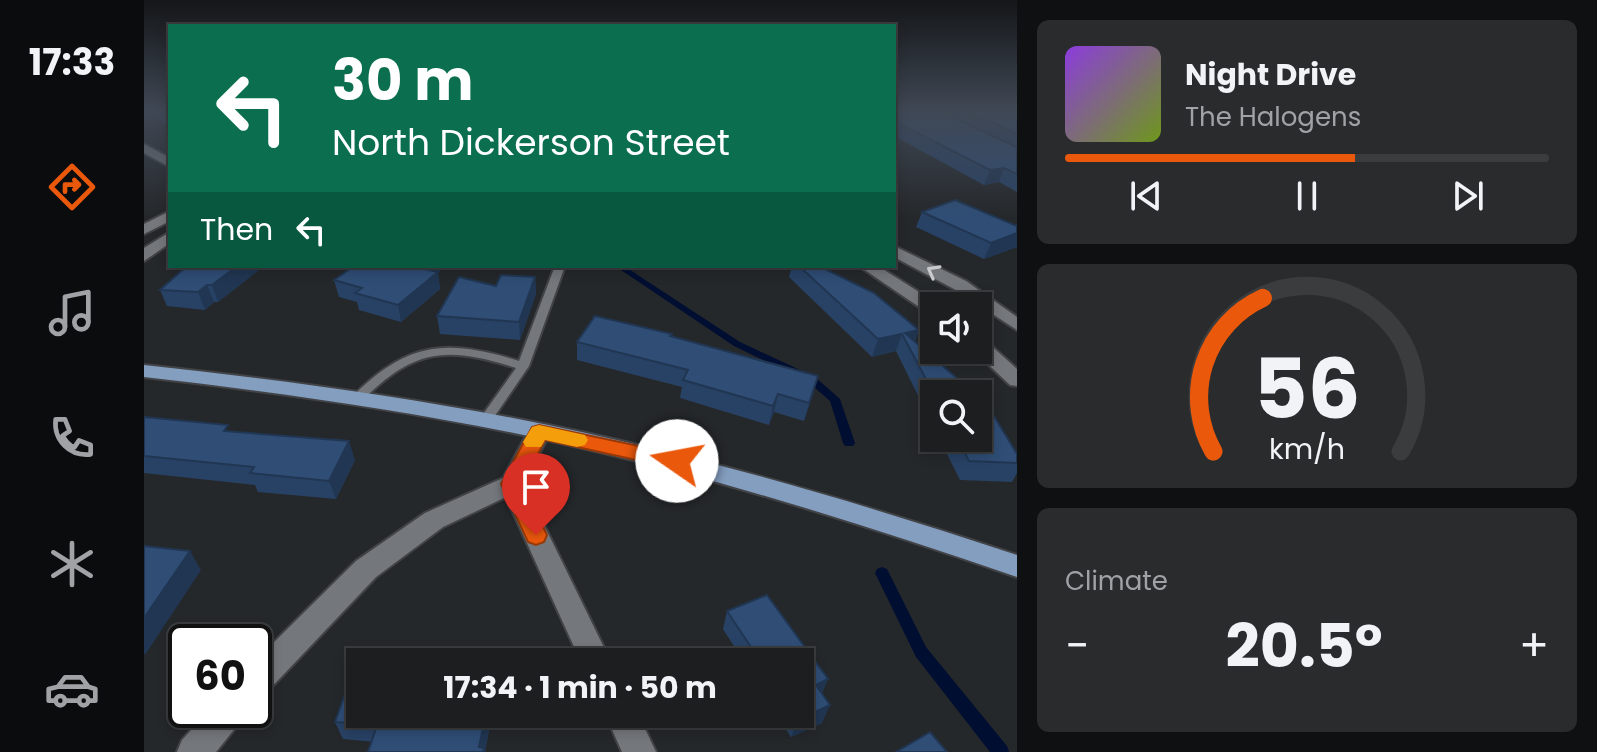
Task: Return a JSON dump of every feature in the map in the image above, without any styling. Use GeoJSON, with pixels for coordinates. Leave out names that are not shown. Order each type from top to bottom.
{"type":"FeatureCollection","features":[{"type":"Feature","properties":{"kind":"main road"},"geometry":{"type":"LineString","coordinates":[[144,371],[275,383],[485,420],[704,467],[940,538],[1017,566]]}},
{"type":"Feature","properties":{"kind":"street"},"geometry":{"type":"LineString","coordinates":[[144,148],[168,162]]}},
{"type":"Feature","properties":{"kind":"street"},"geometry":{"type":"LineString","coordinates":[[144,230],[168,216]]}},
{"type":"Feature","properties":{"kind":"street"},"geometry":{"type":"LineString","coordinates":[[144,256],[168,238]]}},
{"type":"Feature","properties":{"kind":"street"},"geometry":{"type":"LineString","coordinates":[[896,252],[960,285],[1017,325]]}},
{"type":"Feature","properties":{"kind":"street"},"geometry":{"type":"LineString","coordinates":[[870,268],[920,300]]}},
{"type":"Feature","properties":{"kind":"street"},"geometry":{"type":"LineString","coordinates":[[992,357],[1017,380]]}},
{"type":"Feature","properties":{"kind":"street"},"geometry":{"type":"LineString","coordinates":[[272,665],[366,569],[434,520],[512,484],[539,432]]}},
{"type":"Feature","properties":{"kind":"street"},"geometry":{"type":"LineString","coordinates":[[512,484],[589,648]]}},
{"type":"Feature","properties":{"kind":"street"},"geometry":{"type":"LineString","coordinates":[[194,752],[215,728]]}},
{"type":"Feature","properties":{"kind":"street"},"geometry":{"type":"LineString","coordinates":[[628,728],[639,752]]}},
{"type":"Feature","properties":{"kind":"lane"},"geometry":{"type":"LineString","coordinates":[[485,420],[523,366],[559,268]]}},
{"type":"Feature","properties":{"kind":"lane"},"geometry":{"type":"LineString","coordinates":[[358,398],[378,375],[399,361],[425,353],[460,351],[489,355],[523,366]]}},
{"type":"Feature","properties":{"kind":"building"},"geometry":{"type":"Polygon","coordinates":[[[943,146],[1017,147],[1017,174],[1004,168],[990,170],[943,146]]]}},
{"type":"Feature","properties":{"kind":"building"},"geometry":{"type":"Polygon","coordinates":[[[955,200],[1017,226],[1017,233],[991,243],[922,212],[955,200]]]}},
{"type":"Feature","properties":{"kind":"building"},"geometry":{"type":"Polygon","coordinates":[[[185,268],[234,268],[198,292],[160,290],[185,268]]]}},
{"type":"Feature","properties":{"kind":"building"},"geometry":{"type":"Polygon","coordinates":[[[351,268],[420,268],[438,272],[398,305],[355,293],[362,288],[334,280],[351,268]]]}},
{"type":"Feature","properties":{"kind":"building"},"geometry":{"type":"Polygon","coordinates":[[[801,268],[823,268],[874,293],[919,330],[905,333],[920,346],[920,364],[941,364],[959,380],[927,380],[902,334],[878,339],[801,268]]]}},
{"type":"Feature","properties":{"kind":"building"},"geometry":{"type":"Polygon","coordinates":[[[501,275],[535,277],[519,322],[437,316],[459,277],[496,286],[501,275]]]}},
{"type":"Feature","properties":{"kind":"building"},"geometry":{"type":"Polygon","coordinates":[[[595,316],[672,334],[670,336],[818,376],[809,403],[778,394],[773,406],[683,380],[688,370],[577,342],[595,316]]]}},
{"type":"Feature","properties":{"kind":"building"},"geometry":{"type":"Polygon","coordinates":[[[992,413],[1017,454],[1017,463],[969,461],[964,452],[992,452],[992,413]]]}},
{"type":"Feature","properties":{"kind":"building"},"geometry":{"type":"Polygon","coordinates":[[[144,417],[228,425],[224,431],[349,441],[329,481],[250,473],[254,467],[144,456],[144,417]]]}},
{"type":"Feature","properties":{"kind":"building"},"geometry":{"type":"Polygon","coordinates":[[[144,546],[190,551],[144,618],[144,546]]]}},
{"type":"Feature","properties":{"kind":"building"},"geometry":{"type":"Polygon","coordinates":[[[767,595],[805,648],[752,648],[727,611],[767,595]]]}},
{"type":"Feature","properties":{"kind":"building"},"geometry":{"type":"Polygon","coordinates":[[[814,660],[828,679],[816,685],[830,705],[814,712],[814,660]]]}},
{"type":"Feature","properties":{"kind":"building"},"geometry":{"type":"Polygon","coordinates":[[[346,691],[346,723],[335,722],[346,691]]]}},
{"type":"Feature","properties":{"kind":"building"},"geometry":{"type":"Polygon","coordinates":[[[376,728],[483,728],[479,747],[484,748],[483,752],[368,752],[376,728]]]}},
{"type":"Feature","properties":{"kind":"building"},"geometry":{"type":"Polygon","coordinates":[[[930,732],[947,752],[896,752],[930,732]]]}},
{"type":"Feature","properties":{"kind":"waterway"},"geometry":{"type":"LineString","coordinates":[[622,268],[737,344],[811,379],[835,399],[849,443]]}},
{"type":"Feature","properties":{"kind":"waterway"},"geometry":{"type":"LineString","coordinates":[[882,573],[921,652],[1001,752]]}},
{"type":"Feature","properties":{"kind":"slow traffic"},"geometry":{"type":"LineString","coordinates":[[533,442],[539,432],[577,440]]}},
{"type":"Feature","properties":{"kind":"route"},"geometry":{"type":"LineString","coordinates":[[536,535],[512,484],[539,432],[677,461]]}}]}
